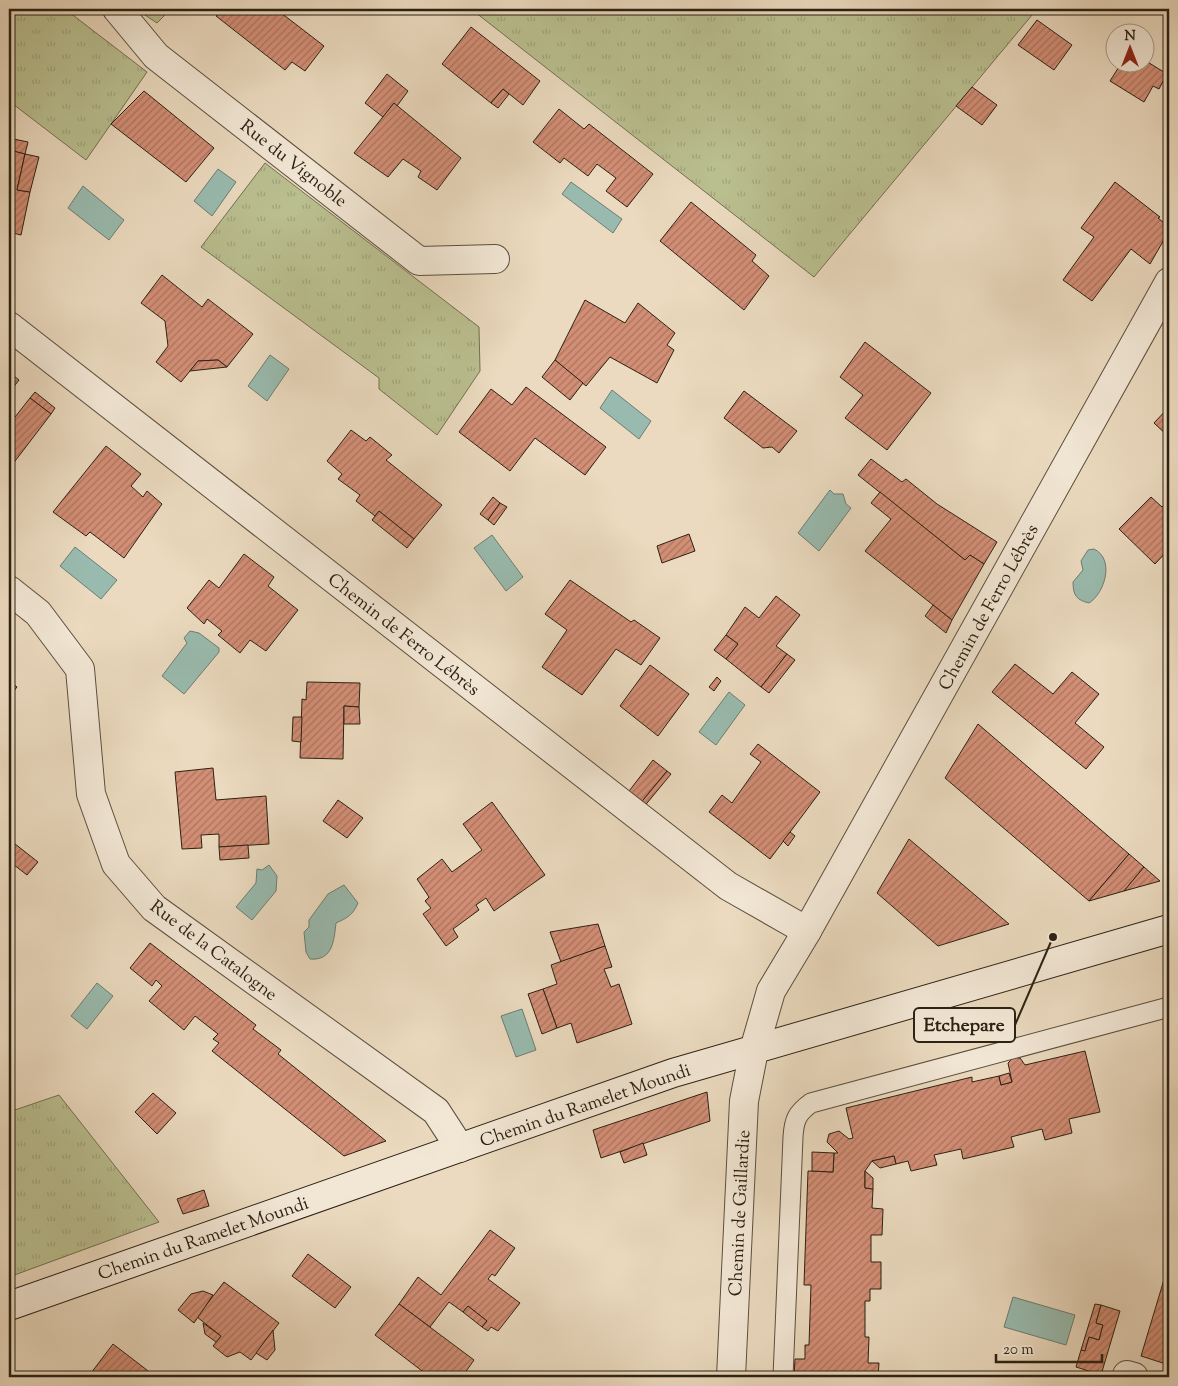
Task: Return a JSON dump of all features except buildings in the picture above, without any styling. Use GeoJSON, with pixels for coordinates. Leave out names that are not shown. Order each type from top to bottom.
{"type":"FeatureCollection","features":[{"type":"Feature","properties":{"kind":"street","name":"Rue du Vignoble"},"geometry":{"type":"LineString","coordinates":[[117,9],[156,56],[419,261],[495,259]]}},
{"type":"Feature","properties":{"kind":"street","name":"Chemin de Ferro Lébrès"},"geometry":{"type":"LineString","coordinates":[[754,1050],[771,991],[807,931],[1169,282]]}},
{"type":"Feature","properties":{"kind":"street","name":"Chemin de Ferro Lébrès"},"geometry":{"type":"LineString","coordinates":[[9,326],[728,886],[807,931]]}},
{"type":"Feature","properties":{"kind":"street","name":"Rue de la Catalogne"},"geometry":{"type":"LineString","coordinates":[[9,590],[38,613],[80,669],[91,794],[116,864],[154,908],[436,1111],[460,1148]]}},
{"type":"Feature","properties":{"kind":"street","name":"Chemin du Ramelet Moundi"},"geometry":{"type":"LineString","coordinates":[[9,1306],[673,1073],[1169,929]]}},
{"type":"Feature","properties":{"kind":"street","name":"Chemin de Gaillardie"},"geometry":{"type":"LineString","coordinates":[[731,1377],[744,1101],[754,1050]]}},
{"type":"Feature","properties":{"kind":"street"},"geometry":{"type":"LineString","coordinates":[[1127,1377],[1127,1375],[1134,1377]]}},
{"type":"Feature","properties":{"kind":"lane"},"geometry":{"type":"LineString","coordinates":[[783,1377],[794,1120],[800,1110],[811,1103],[1169,1007]]}},
{"type":"Feature","properties":{"kind":"green space"},"geometry":{"type":"Polygon","coordinates":[[[9,9],[65,9],[147,72],[86,160],[9,101],[9,9]]]}},
{"type":"Feature","properties":{"kind":"green space"},"geometry":{"type":"Polygon","coordinates":[[[136,9],[171,9],[157,23],[136,9]]]}},
{"type":"Feature","properties":{"kind":"green space"},"geometry":{"type":"Polygon","coordinates":[[[471,9],[1037,9],[814,277],[471,9]]]}},
{"type":"Feature","properties":{"kind":"green space"},"geometry":{"type":"Polygon","coordinates":[[[265,163],[479,327],[480,371],[437,435],[379,389],[379,378],[201,247],[265,163]]]}},
{"type":"Feature","properties":{"kind":"green space"},"geometry":{"type":"Polygon","coordinates":[[[59,1095],[159,1222],[9,1277],[9,1112],[59,1095]]]}},
{"type":"Feature","properties":{"kind":"water"},"geometry":{"type":"Polygon","coordinates":[[[218,169],[236,182],[212,216],[194,201],[218,169]]]}},
{"type":"Feature","properties":{"kind":"water"},"geometry":{"type":"Polygon","coordinates":[[[571,182],[622,219],[613,233],[562,194],[571,182]]]}},
{"type":"Feature","properties":{"kind":"water"},"geometry":{"type":"Polygon","coordinates":[[[83,186],[124,220],[109,240],[68,208],[83,186]]]}},
{"type":"Feature","properties":{"kind":"water"},"geometry":{"type":"Polygon","coordinates":[[[270,355],[289,369],[267,401],[248,386],[270,355]]]}},
{"type":"Feature","properties":{"kind":"water"},"geometry":{"type":"Polygon","coordinates":[[[612,390],[651,421],[639,439],[600,408],[612,390]]]}},
{"type":"Feature","properties":{"kind":"water"},"geometry":{"type":"Polygon","coordinates":[[[830,490],[834,494],[843,494],[846,504],[851,508],[819,551],[798,533],[830,490]]]}},
{"type":"Feature","properties":{"kind":"water"},"geometry":{"type":"Polygon","coordinates":[[[492,535],[523,577],[506,591],[474,548],[492,535]]]}},
{"type":"Feature","properties":{"kind":"water"},"geometry":{"type":"Polygon","coordinates":[[[75,547],[117,580],[101,599],[60,566],[75,547]]]}},
{"type":"Feature","properties":{"kind":"water"},"geometry":{"type":"Polygon","coordinates":[[[1094,549],[1104,560],[1106,568],[1103,584],[1095,598],[1089,603],[1076,597],[1073,582],[1083,570],[1081,561],[1088,550],[1094,549]]]}},
{"type":"Feature","properties":{"kind":"water"},"geometry":{"type":"Polygon","coordinates":[[[190,631],[199,633],[219,648],[219,652],[184,694],[162,676],[187,643],[184,638],[190,631]]]}},
{"type":"Feature","properties":{"kind":"water"},"geometry":{"type":"Polygon","coordinates":[[[729,692],[745,705],[716,745],[699,732],[729,692]]]}},
{"type":"Feature","properties":{"kind":"water"},"geometry":{"type":"Polygon","coordinates":[[[269,865],[277,876],[276,891],[252,920],[236,907],[256,883],[257,869],[262,870],[269,865]]]}},
{"type":"Feature","properties":{"kind":"water"},"geometry":{"type":"Polygon","coordinates":[[[344,885],[358,903],[349,916],[336,923],[333,942],[328,953],[318,959],[310,959],[306,952],[304,932],[309,927],[309,920],[328,894],[344,885]]]}},
{"type":"Feature","properties":{"kind":"water"},"geometry":{"type":"Polygon","coordinates":[[[97,983],[113,996],[87,1029],[71,1016],[97,983]]]}},
{"type":"Feature","properties":{"kind":"water"},"geometry":{"type":"Polygon","coordinates":[[[522,1009],[536,1050],[516,1057],[501,1016],[522,1009]]]}},
{"type":"Feature","properties":{"kind":"water"},"geometry":{"type":"Polygon","coordinates":[[[1013,1297],[1075,1315],[1066,1345],[1004,1327],[1013,1297]]]}},
{"type":"Feature","properties":{"kind":"place","name":"Etchepare"},"geometry":{"type":"Point","coordinates":[1053,937]}}]}
